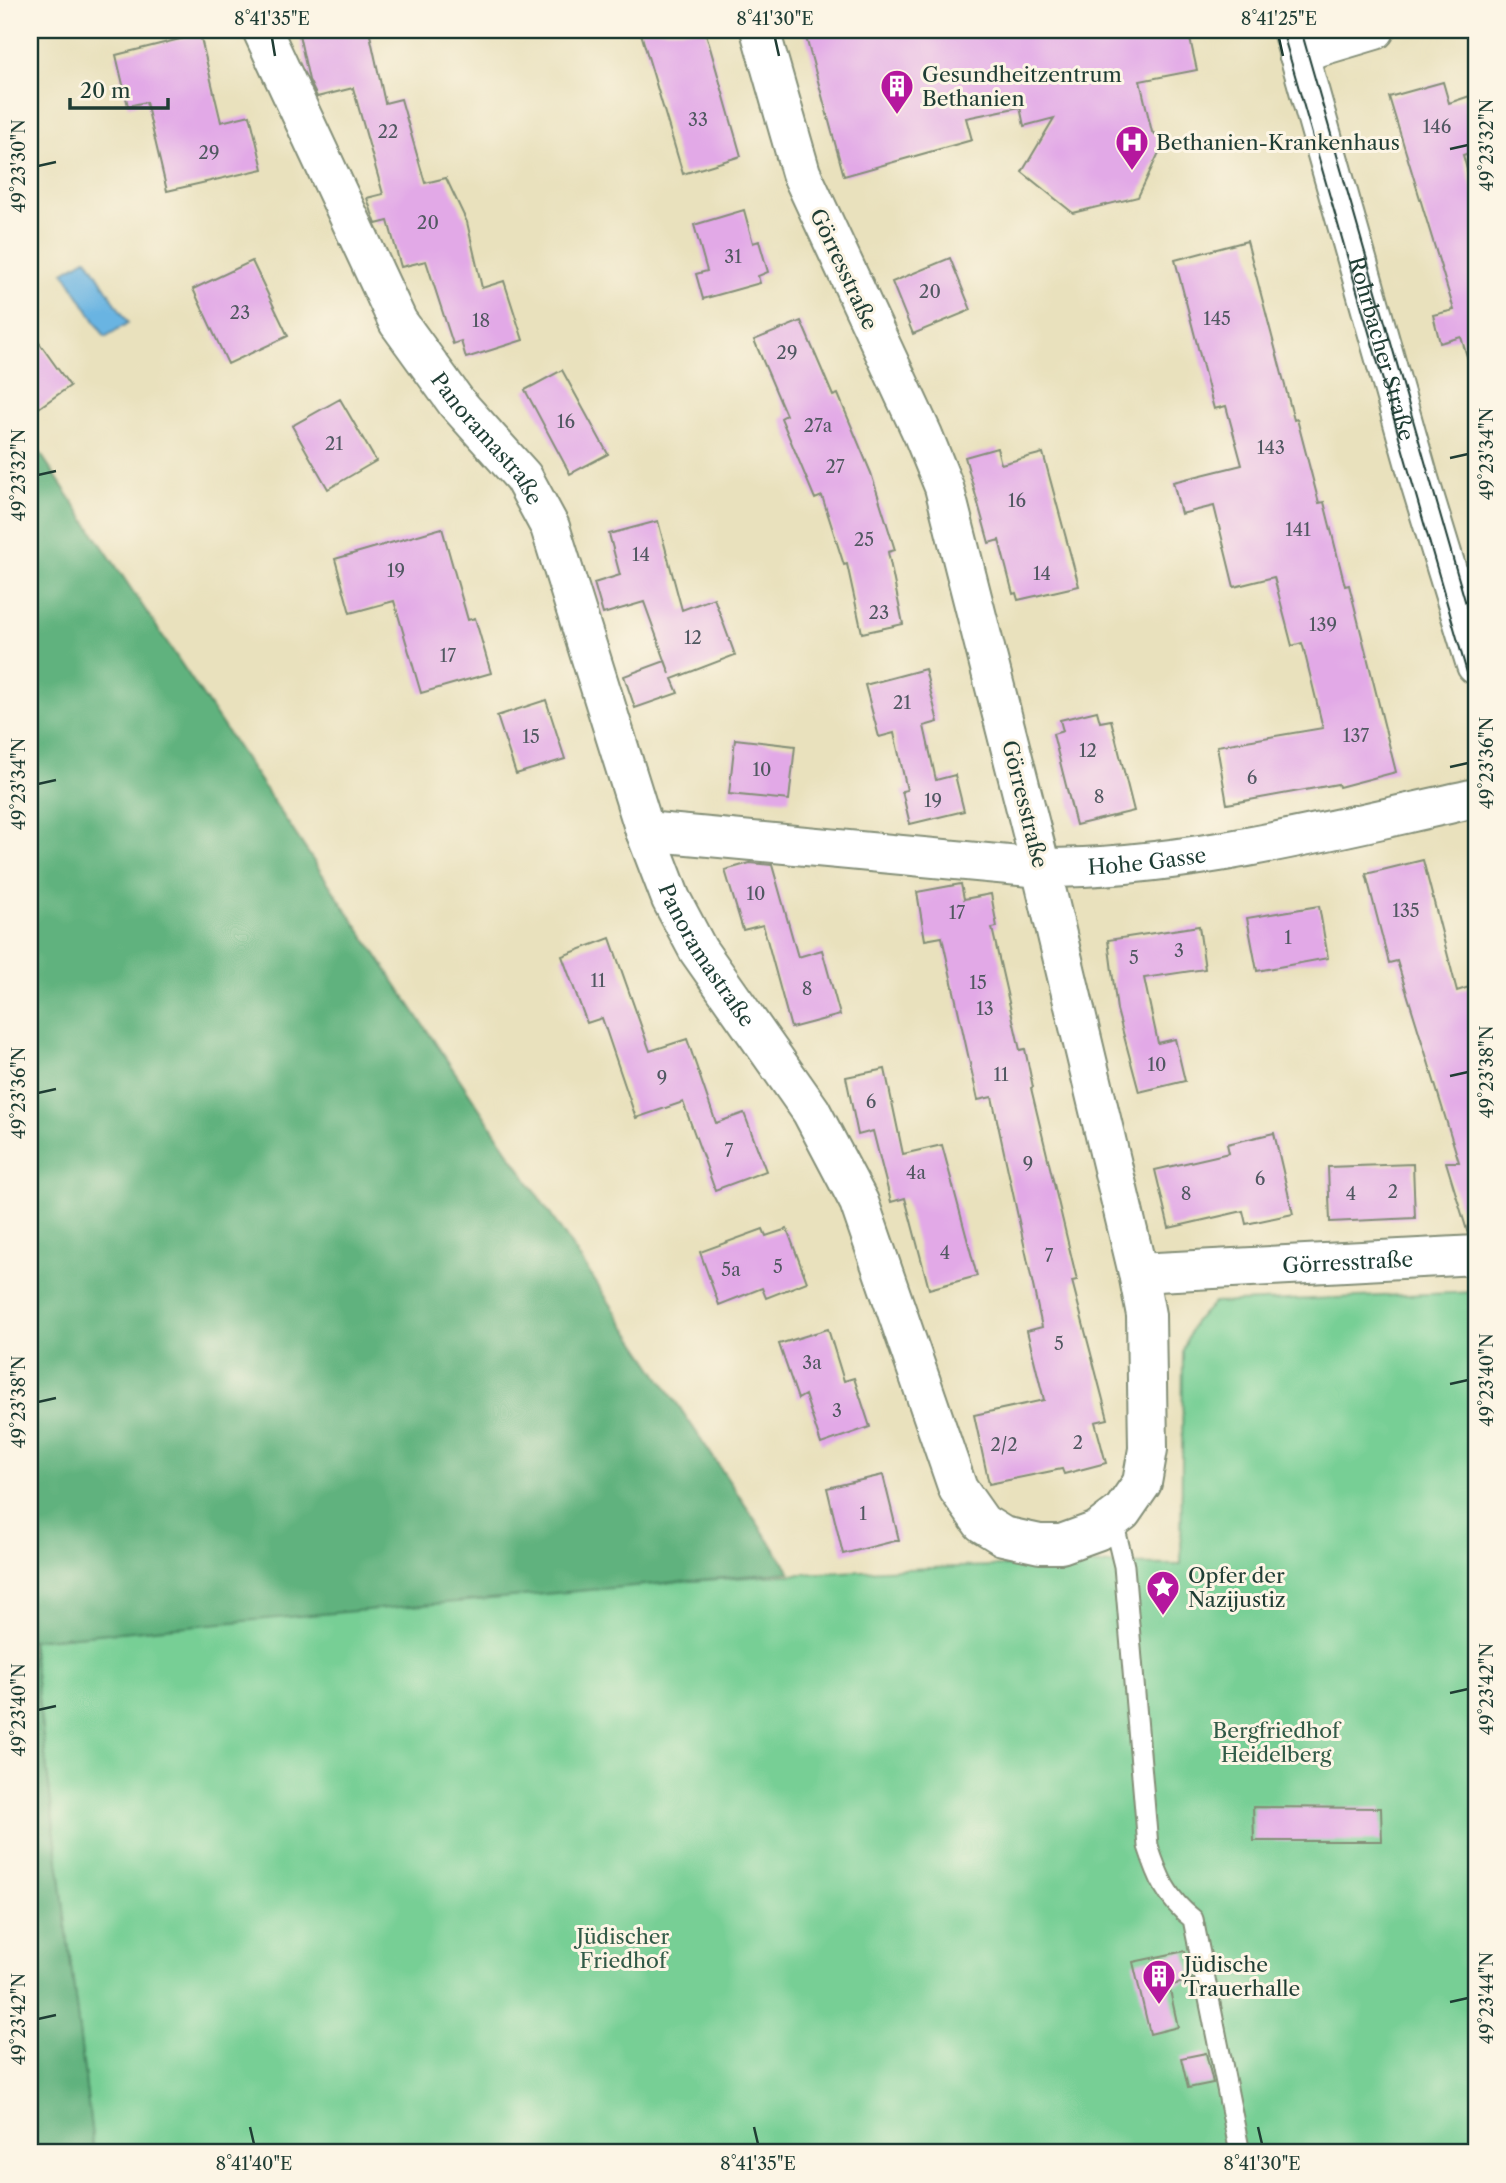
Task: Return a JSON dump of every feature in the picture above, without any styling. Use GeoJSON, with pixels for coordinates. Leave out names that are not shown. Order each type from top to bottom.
{"type":"FeatureCollection","features":[{"type":"Feature","properties":{"kind":"street","name":"Panoramastraße"},"geometry":{"type":"LineString","coordinates":[[262,30],[398,322],[456,402],[523,477],[550,527],[645,831],[671,899],[698,950],[811,1111],[859,1202],[949,1468],[970,1508],[982,1523],[1003,1536],[1040,1544],[1079,1539],[1113,1521],[1142,1483],[1149,1449],[1146,1315],[1138,1273]]}},
{"type":"Feature","properties":{"kind":"street","name":"Görresstraße"},"geometry":{"type":"LineString","coordinates":[[760,30],[801,173],[923,435],[944,487],[1041,868],[1138,1273],[1476,1255]]}},
{"type":"Feature","properties":{"kind":"street"},"geometry":{"type":"LineString","coordinates":[[1295,41],[1375,30]]}},
{"type":"Feature","properties":{"kind":"street","name":"Rohrbacher Straße"},"geometry":{"type":"LineString","coordinates":[[1295,41],[1419,479],[1476,664]]}},
{"type":"Feature","properties":{"kind":"street","name":"Hohe Gasse"},"geometry":{"type":"LineString","coordinates":[[645,831],[1041,868],[1084,868],[1167,860],[1278,841],[1476,798]]}},
{"type":"Feature","properties":{"kind":"lane"},"geometry":{"type":"LineString","coordinates":[[1113,1521],[1124,1566],[1148,1846],[1159,1881],[1175,1906],[1193,1919],[1240,2153]]}},
{"type":"Feature","properties":{"kind":"green space"},"geometry":{"type":"Polygon","coordinates":[[[30,438],[790,1572],[31,1640],[94,2153],[30,2153],[30,438]]]}},
{"type":"Feature","properties":{"kind":"green space","name":"Bergfriedhof Heidelberg"},"geometry":{"type":"Polygon","coordinates":[[[1476,1292],[1476,2153],[94,2153],[31,1640],[461,1600],[749,1577],[1037,1565],[1181,1565],[1183,1350],[1194,1322],[1214,1303],[1476,1292]]]}},
{"type":"Feature","properties":{"kind":"water"},"geometry":{"type":"Polygon","coordinates":[[[87,258],[128,323],[105,337],[64,272],[87,258]]]}},
{"type":"Feature","properties":{"kind":"building"},"geometry":{"type":"Polygon","coordinates":[[[298,30],[369,30],[385,103],[401,99],[425,183],[446,178],[467,222],[482,288],[504,281],[523,340],[466,358],[461,341],[453,344],[426,261],[401,267],[388,221],[376,224],[367,198],[383,194],[353,88],[317,97],[309,80],[298,30]]]}},
{"type":"Feature","properties":{"kind":"building"},"geometry":{"type":"Polygon","coordinates":[[[640,30],[705,30],[741,156],[683,174],[640,30]]]}},
{"type":"Feature","properties":{"kind":"building"},"geometry":{"type":"Polygon","coordinates":[[[804,30],[1188,30],[1197,70],[1140,81],[1152,132],[1165,140],[1138,197],[1073,213],[1022,172],[1054,118],[1024,126],[1020,107],[966,118],[972,140],[844,176],[804,30]]]}},
{"type":"Feature","properties":{"kind":"building"},"geometry":{"type":"Polygon","coordinates":[[[200,34],[221,122],[250,115],[263,169],[167,191],[146,102],[128,106],[116,55],[200,34]]]}},
{"type":"Feature","properties":{"kind":"building"},"geometry":{"type":"Polygon","coordinates":[[[1443,82],[1449,103],[1476,94],[1476,151],[1463,155],[1476,202],[1476,362],[1469,363],[1461,337],[1440,343],[1433,315],[1454,310],[1389,97],[1443,82]]]}},
{"type":"Feature","properties":{"kind":"building"},"geometry":{"type":"Polygon","coordinates":[[[744,210],[753,243],[759,241],[768,272],[758,276],[760,283],[703,299],[696,274],[707,271],[694,225],[744,210]]]}},
{"type":"Feature","properties":{"kind":"building"},"geometry":{"type":"Polygon","coordinates":[[[1247,241],[1294,420],[1297,419],[1319,503],[1324,502],[1345,586],[1349,585],[1396,772],[1339,787],[1338,784],[1227,804],[1217,746],[1323,728],[1302,643],[1292,646],[1274,577],[1234,587],[1214,506],[1181,514],[1173,482],[1242,465],[1226,406],[1214,409],[1175,260],[1247,241]]]}},
{"type":"Feature","properties":{"kind":"building"},"geometry":{"type":"Polygon","coordinates":[[[950,258],[971,310],[913,334],[892,282],[950,258]]]}},
{"type":"Feature","properties":{"kind":"building"},"geometry":{"type":"Polygon","coordinates":[[[252,261],[288,336],[228,364],[193,289],[252,261]]]}},
{"type":"Feature","properties":{"kind":"building"},"geometry":{"type":"Polygon","coordinates":[[[801,321],[833,396],[838,394],[871,473],[895,550],[888,552],[903,624],[862,633],[847,564],[844,565],[822,496],[815,499],[781,418],[786,415],[754,340],[801,321]]]}},
{"type":"Feature","properties":{"kind":"building"},"geometry":{"type":"Polygon","coordinates":[[[30,330],[70,386],[30,414],[30,330]]]}},
{"type":"Feature","properties":{"kind":"building"},"geometry":{"type":"Polygon","coordinates":[[[562,370],[608,454],[570,474],[525,390],[562,370]]]}},
{"type":"Feature","properties":{"kind":"building"},"geometry":{"type":"Polygon","coordinates":[[[340,399],[376,461],[328,489],[292,426],[340,399]]]}},
{"type":"Feature","properties":{"kind":"building"},"geometry":{"type":"Polygon","coordinates":[[[997,448],[1001,464],[1043,453],[1079,586],[1018,600],[1016,593],[1013,594],[999,540],[989,543],[965,457],[997,448]]]}},
{"type":"Feature","properties":{"kind":"building"},"geometry":{"type":"Polygon","coordinates":[[[658,521],[682,610],[714,598],[735,655],[672,679],[678,693],[635,708],[624,676],[665,661],[670,674],[644,602],[603,614],[594,583],[620,575],[609,534],[658,521]]]}},
{"type":"Feature","properties":{"kind":"building"},"geometry":{"type":"Polygon","coordinates":[[[442,528],[468,620],[475,618],[491,673],[421,693],[394,601],[350,613],[335,559],[442,528]]]}},
{"type":"Feature","properties":{"kind":"building"},"geometry":{"type":"Polygon","coordinates":[[[925,669],[938,722],[924,726],[936,780],[955,775],[964,811],[910,824],[902,791],[907,790],[894,733],[879,737],[865,685],[925,669]]]}},
{"type":"Feature","properties":{"kind":"building"},"geometry":{"type":"Polygon","coordinates":[[[546,700],[565,759],[516,774],[497,716],[546,700]]]}},
{"type":"Feature","properties":{"kind":"building"},"geometry":{"type":"Polygon","coordinates":[[[1097,711],[1100,722],[1111,720],[1134,811],[1076,825],[1053,734],[1063,731],[1060,720],[1097,711]]]}},
{"type":"Feature","properties":{"kind":"building"},"geometry":{"type":"Polygon","coordinates":[[[735,739],[795,746],[789,800],[729,794],[735,739]]]}},
{"type":"Feature","properties":{"kind":"building"},"geometry":{"type":"Polygon","coordinates":[[[1423,860],[1457,991],[1469,987],[1476,1013],[1476,1233],[1468,1234],[1446,1162],[1459,1162],[1397,961],[1389,963],[1366,874],[1423,860]]]}},
{"type":"Feature","properties":{"kind":"building"},"geometry":{"type":"Polygon","coordinates":[[[750,863],[772,865],[798,957],[822,950],[840,1015],[791,1028],[763,925],[743,930],[725,870],[750,863]]]}},
{"type":"Feature","properties":{"kind":"building"},"geometry":{"type":"Polygon","coordinates":[[[961,884],[964,899],[991,894],[997,927],[992,928],[1020,1050],[1025,1049],[1033,1087],[1031,1088],[1077,1280],[1072,1281],[1108,1419],[1095,1422],[1106,1463],[1064,1474],[1062,1469],[989,1484],[974,1415],[1044,1400],[1027,1331],[1042,1327],[992,1097],[978,1100],[942,937],[925,940],[917,892],[961,884]]]}},
{"type":"Feature","properties":{"kind":"building"},"geometry":{"type":"Polygon","coordinates":[[[1319,906],[1328,958],[1257,971],[1247,918],[1319,906]]]}},
{"type":"Feature","properties":{"kind":"building"},"geometry":{"type":"Polygon","coordinates":[[[1199,926],[1205,969],[1144,978],[1158,1043],[1175,1039],[1185,1081],[1139,1092],[1117,1010],[1108,940],[1199,926]]]}},
{"type":"Feature","properties":{"kind":"building"},"geometry":{"type":"Polygon","coordinates":[[[610,938],[650,1051],[687,1039],[716,1123],[744,1113],[766,1171],[715,1190],[683,1102],[636,1118],[602,1018],[587,1023],[562,956],[610,938]]]}},
{"type":"Feature","properties":{"kind":"building"},"geometry":{"type":"Polygon","coordinates":[[[885,1069],[903,1154],[942,1145],[977,1276],[929,1289],[905,1198],[891,1202],[873,1131],[858,1135],[846,1077],[885,1069]]]}},
{"type":"Feature","properties":{"kind":"building"},"geometry":{"type":"Polygon","coordinates":[[[1274,1133],[1293,1214],[1246,1224],[1243,1211],[1169,1228],[1155,1170],[1229,1153],[1227,1144],[1274,1133]]]}},
{"type":"Feature","properties":{"kind":"building"},"geometry":{"type":"Polygon","coordinates":[[[1413,1164],[1415,1218],[1330,1222],[1328,1167],[1413,1164]]]}},
{"type":"Feature","properties":{"kind":"building"},"geometry":{"type":"Polygon","coordinates":[[[763,1229],[766,1236],[787,1229],[807,1282],[766,1298],[762,1288],[719,1305],[700,1252],[763,1229]]]}},
{"type":"Feature","properties":{"kind":"building"},"geometry":{"type":"Polygon","coordinates":[[[828,1329],[844,1381],[854,1378],[870,1427],[821,1444],[805,1395],[798,1399],[779,1344],[828,1329]]]}},
{"type":"Feature","properties":{"kind":"building"},"geometry":{"type":"Polygon","coordinates":[[[883,1475],[899,1540],[843,1554],[827,1488],[883,1475]]]}},
{"type":"Feature","properties":{"kind":"building"},"geometry":{"type":"Polygon","coordinates":[[[1253,1807],[1381,1808],[1382,1841],[1254,1841],[1253,1807]]]}},
{"type":"Feature","properties":{"kind":"building","name":"Jüdische Trauerhalle"},"geometry":{"type":"Polygon","coordinates":[[[1185,1951],[1192,1980],[1169,1986],[1178,2027],[1150,2034],[1133,1962],[1185,1951]]]}},
{"type":"Feature","properties":{"kind":"building"},"geometry":{"type":"Polygon","coordinates":[[[1206,2053],[1213,2083],[1188,2088],[1181,2058],[1206,2053]]]}},
{"type":"Feature","properties":{"kind":"tram line"},"geometry":{"type":"LineString","coordinates":[[1282,30],[1476,704]]}},
{"type":"Feature","properties":{"kind":"tram line"},"geometry":{"type":"LineString","coordinates":[[1301,30],[1476,639]]}},
{"type":"Feature","properties":{"kind":"place","name":"Gesundheitzentrum Bethanien"},"geometry":{"type":"Point","coordinates":[897,116]}},
{"type":"Feature","properties":{"kind":"place","name":"Bethanien-Krankenhaus"},"geometry":{"type":"Point","coordinates":[1132,172]}},
{"type":"Feature","properties":{"kind":"place","name":"Opfer der Nazijustiz"},"geometry":{"type":"Point","coordinates":[1163,1617]}},
{"type":"Feature","properties":{"kind":"place","name":"Jüdische Trauerhalle"},"geometry":{"type":"Point","coordinates":[1159,2006]}},
{"type":"Feature","properties":{"kind":"park label","name":"Jüdischer Friedhof"},"geometry":{"type":"Point","coordinates":[623,1948]}}]}
